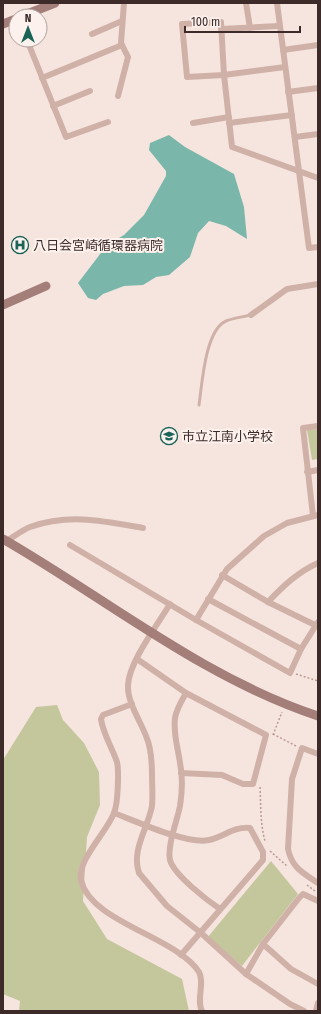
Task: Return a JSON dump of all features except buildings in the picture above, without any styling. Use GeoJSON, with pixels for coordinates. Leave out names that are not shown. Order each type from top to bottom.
{"type":"FeatureCollection","features":[{"type":"Feature","properties":{"kind":"street"},"geometry":{"type":"LineString","coordinates":[[42,8],[55,3]]}},
{"type":"Feature","properties":{"kind":"street"},"geometry":{"type":"LineString","coordinates":[[118,96],[128,57],[122,45],[124,3]]}},
{"type":"Feature","properties":{"kind":"street"},"geometry":{"type":"LineString","coordinates":[[246,3],[250,28]]}},
{"type":"Feature","properties":{"kind":"street"},"geometry":{"type":"LineString","coordinates":[[277,3],[309,248],[318,247]]}},
{"type":"Feature","properties":{"kind":"street"},"geometry":{"type":"LineString","coordinates":[[92,34],[122,21]]}},
{"type":"Feature","properties":{"kind":"street"},"geometry":{"type":"LineString","coordinates":[[285,67],[224,75],[187,77],[182,24],[221,22],[224,75],[232,147],[318,178]]}},
{"type":"Feature","properties":{"kind":"street"},"geometry":{"type":"LineString","coordinates":[[221,29],[279,26]]}},
{"type":"Feature","properties":{"kind":"street"},"geometry":{"type":"LineString","coordinates":[[42,78],[122,45]]}},
{"type":"Feature","properties":{"kind":"street"},"geometry":{"type":"LineString","coordinates":[[283,50],[318,45]]}},
{"type":"Feature","properties":{"kind":"street"},"geometry":{"type":"LineString","coordinates":[[30,48],[66,137],[108,122]]}},
{"type":"Feature","properties":{"kind":"street"},"geometry":{"type":"LineString","coordinates":[[288,92],[318,88]]}},
{"type":"Feature","properties":{"kind":"street"},"geometry":{"type":"LineString","coordinates":[[53,106],[90,91]]}},
{"type":"Feature","properties":{"kind":"street"},"geometry":{"type":"LineString","coordinates":[[193,123],[292,115]]}},
{"type":"Feature","properties":{"kind":"street"},"geometry":{"type":"LineString","coordinates":[[295,137],[318,134]]}},
{"type":"Feature","properties":{"kind":"street"},"geometry":{"type":"LineString","coordinates":[[251,315],[286,289],[318,284]]}},
{"type":"Feature","properties":{"kind":"street"},"geometry":{"type":"LineString","coordinates":[[3,305],[46,286]]}},
{"type":"Feature","properties":{"kind":"street"},"geometry":{"type":"LineString","coordinates":[[196,620],[227,569],[274,530],[286,523],[316,515],[308,472],[303,428],[318,426]]}},
{"type":"Feature","properties":{"kind":"street"},"geometry":{"type":"LineString","coordinates":[[308,472],[318,470]]}},
{"type":"Feature","properties":{"kind":"street"},"geometry":{"type":"LineString","coordinates":[[5,540],[29,528],[60,520],[95,519],[142,528]]}},
{"type":"Feature","properties":{"kind":"street"},"geometry":{"type":"LineString","coordinates":[[5,540],[235,681],[285,705],[318,716]]}},
{"type":"Feature","properties":{"kind":"street"},"geometry":{"type":"LineString","coordinates":[[70,545],[196,620],[290,673],[301,649],[316,623],[268,602],[222,575]]}},
{"type":"Feature","properties":{"kind":"street"},"geometry":{"type":"LineString","coordinates":[[268,602],[287,581],[303,570],[318,563]]}},
{"type":"Feature","properties":{"kind":"street"},"geometry":{"type":"LineString","coordinates":[[208,599],[301,649]]}},
{"type":"Feature","properties":{"kind":"street"},"geometry":{"type":"LineString","coordinates":[[170,604],[130,672],[128,686],[132,704],[147,738],[152,773],[152,806],[137,854],[136,862],[139,873],[167,906],[201,933],[246,974],[290,1004],[304,1011]]}},
{"type":"Feature","properties":{"kind":"street"},"geometry":{"type":"LineString","coordinates":[[137,659],[186,693],[266,735],[254,784],[243,784],[222,775],[181,773]]}},
{"type":"Feature","properties":{"kind":"street"},"geometry":{"type":"LineString","coordinates":[[186,693],[175,716],[174,737],[181,773],[180,806],[170,852],[172,864],[203,897],[220,910]]}},
{"type":"Feature","properties":{"kind":"street"},"geometry":{"type":"LineString","coordinates":[[132,704],[103,715],[101,719],[102,728],[117,763],[114,813],[82,867],[81,881],[86,891],[100,906],[120,920],[181,955],[199,972],[202,1011]]}},
{"type":"Feature","properties":{"kind":"street"},"geometry":{"type":"LineString","coordinates":[[318,754],[302,748],[292,778],[288,849],[290,860],[297,868],[318,883]]}},
{"type":"Feature","properties":{"kind":"street"},"geometry":{"type":"LineString","coordinates":[[114,813],[173,835],[208,840],[240,828],[248,828],[252,830],[263,852],[263,860],[181,955]]}},
{"type":"Feature","properties":{"kind":"street"},"geometry":{"type":"LineString","coordinates":[[246,974],[263,944],[303,894],[318,901]]}},
{"type":"Feature","properties":{"kind":"street"},"geometry":{"type":"LineString","coordinates":[[263,944],[291,969],[318,984]]}},
{"type":"Feature","properties":{"kind":"street"},"geometry":{"type":"LineString","coordinates":[[316,1011],[318,1003]]}},
{"type":"Feature","properties":{"kind":"lane"},"geometry":{"type":"LineString","coordinates":[[200,405],[207,354],[220,326],[226,321],[251,315]]}},
{"type":"Feature","properties":{"kind":"path"},"geometry":{"type":"LineString","coordinates":[[290,673],[318,681]]}},
{"type":"Feature","properties":{"kind":"path"},"geometry":{"type":"LineString","coordinates":[[271,742],[282,712]]}},
{"type":"Feature","properties":{"kind":"path"},"geometry":{"type":"LineString","coordinates":[[273,734],[302,748]]}},
{"type":"Feature","properties":{"kind":"path"},"geometry":{"type":"LineString","coordinates":[[261,782],[261,826],[266,844]]}},
{"type":"Feature","properties":{"kind":"path"},"geometry":{"type":"LineString","coordinates":[[268,848],[271,853],[287,866]]}},
{"type":"Feature","properties":{"kind":"path"},"geometry":{"type":"LineString","coordinates":[[304,881],[318,893]]}},
{"type":"Feature","properties":{"kind":"green space"},"geometry":{"type":"Polygon","coordinates":[[[318,429],[318,459],[312,460],[307,430],[318,429]]]}},
{"type":"Feature","properties":{"kind":"green space"},"geometry":{"type":"Polygon","coordinates":[[[57,705],[63,720],[84,743],[99,772],[100,805],[87,837],[83,901],[107,939],[182,979],[189,1011],[19,1011],[20,1001],[3,994],[3,760],[36,707],[57,705]]]}},
{"type":"Feature","properties":{"kind":"green space"},"geometry":{"type":"Polygon","coordinates":[[[271,861],[298,894],[242,966],[207,938],[271,861]]]}},
{"type":"Feature","properties":{"kind":"water"},"geometry":{"type":"Polygon","coordinates":[[[169,135],[185,147],[234,174],[244,207],[247,239],[226,226],[209,221],[198,233],[190,257],[169,275],[156,277],[143,285],[124,286],[103,294],[96,300],[88,298],[78,283],[107,245],[124,235],[144,215],[166,176],[166,171],[149,150],[150,143],[169,135]]]}},
{"type":"Feature","properties":{"kind":"place","name":"八日会宮崎循環器病院"},"geometry":{"type":"Point","coordinates":[20,245]}},
{"type":"Feature","properties":{"kind":"place","name":"市立江南小学校"},"geometry":{"type":"Point","coordinates":[169,436]}}]}
